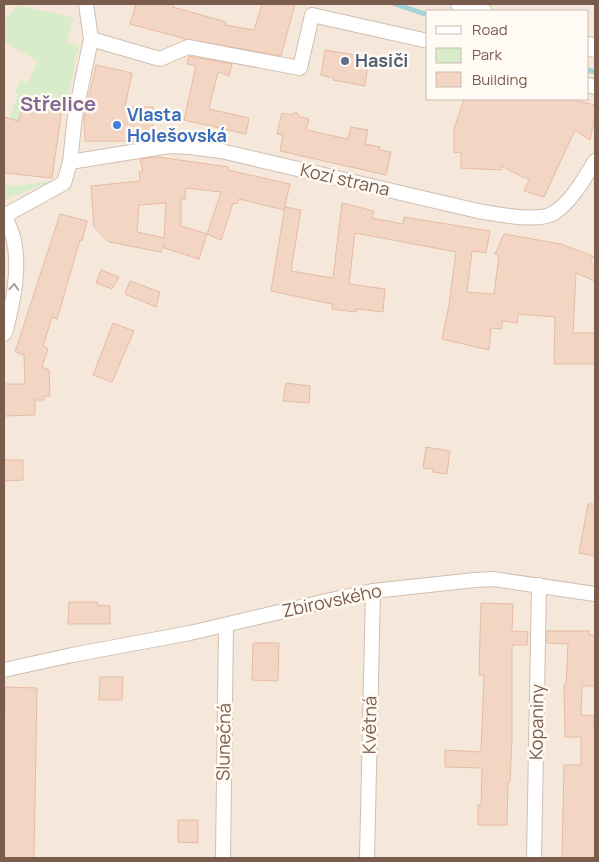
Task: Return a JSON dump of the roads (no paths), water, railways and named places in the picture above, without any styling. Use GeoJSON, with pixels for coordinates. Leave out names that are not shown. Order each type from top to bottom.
{"type":"FeatureCollection","features":[{"type":"Feature","properties":{"kind":"street"},"geometry":{"type":"LineString","coordinates":[[4,334],[13,300],[16,265],[14,241],[4,216],[64,183],[70,162],[75,116],[91,39],[86,4]]}},
{"type":"Feature","properties":{"kind":"street"},"geometry":{"type":"LineString","coordinates":[[460,4],[479,10]]}},
{"type":"Feature","properties":{"kind":"street"},"geometry":{"type":"LineString","coordinates":[[91,39],[160,59],[188,47],[300,68],[312,15],[426,41]]}},
{"type":"Feature","properties":{"kind":"street","name":"Kozí strana"},"geometry":{"type":"LineString","coordinates":[[70,162],[169,146],[190,147],[221,151],[478,211],[529,218],[553,214],[580,186],[595,161]]}},
{"type":"Feature","properties":{"kind":"street","name":"Zbirovského"},"geometry":{"type":"LineString","coordinates":[[4,670],[226,626],[302,606],[373,591],[493,579],[595,594]]}},
{"type":"Feature","properties":{"kind":"street","name":"Kopaniny"},"geometry":{"type":"LineString","coordinates":[[534,858],[539,585]]}},
{"type":"Feature","properties":{"kind":"street","name":"Květná"},"geometry":{"type":"LineString","coordinates":[[367,858],[373,591]]}},
{"type":"Feature","properties":{"kind":"street","name":"Slunečná"},"geometry":{"type":"LineString","coordinates":[[223,858],[226,626]]}},
{"type":"Feature","properties":{"kind":"waterway"},"geometry":{"type":"LineString","coordinates":[[395,4],[426,14]]}},
{"type":"Feature","properties":{"kind":"waterway"},"geometry":{"type":"LineString","coordinates":[[589,70],[595,72]]}},
{"type":"Feature","properties":{"kind":"place","name":"Hasiči"},"geometry":{"type":"Point","coordinates":[345,61]}},
{"type":"Feature","properties":{"kind":"place","name":"Vlasta Holešovská"},"geometry":{"type":"Point","coordinates":[117,125]}},
{"type":"Feature","properties":{"kind":"district","name":"Střelice"},"geometry":{"type":"Point","coordinates":[58,104]}}]}
